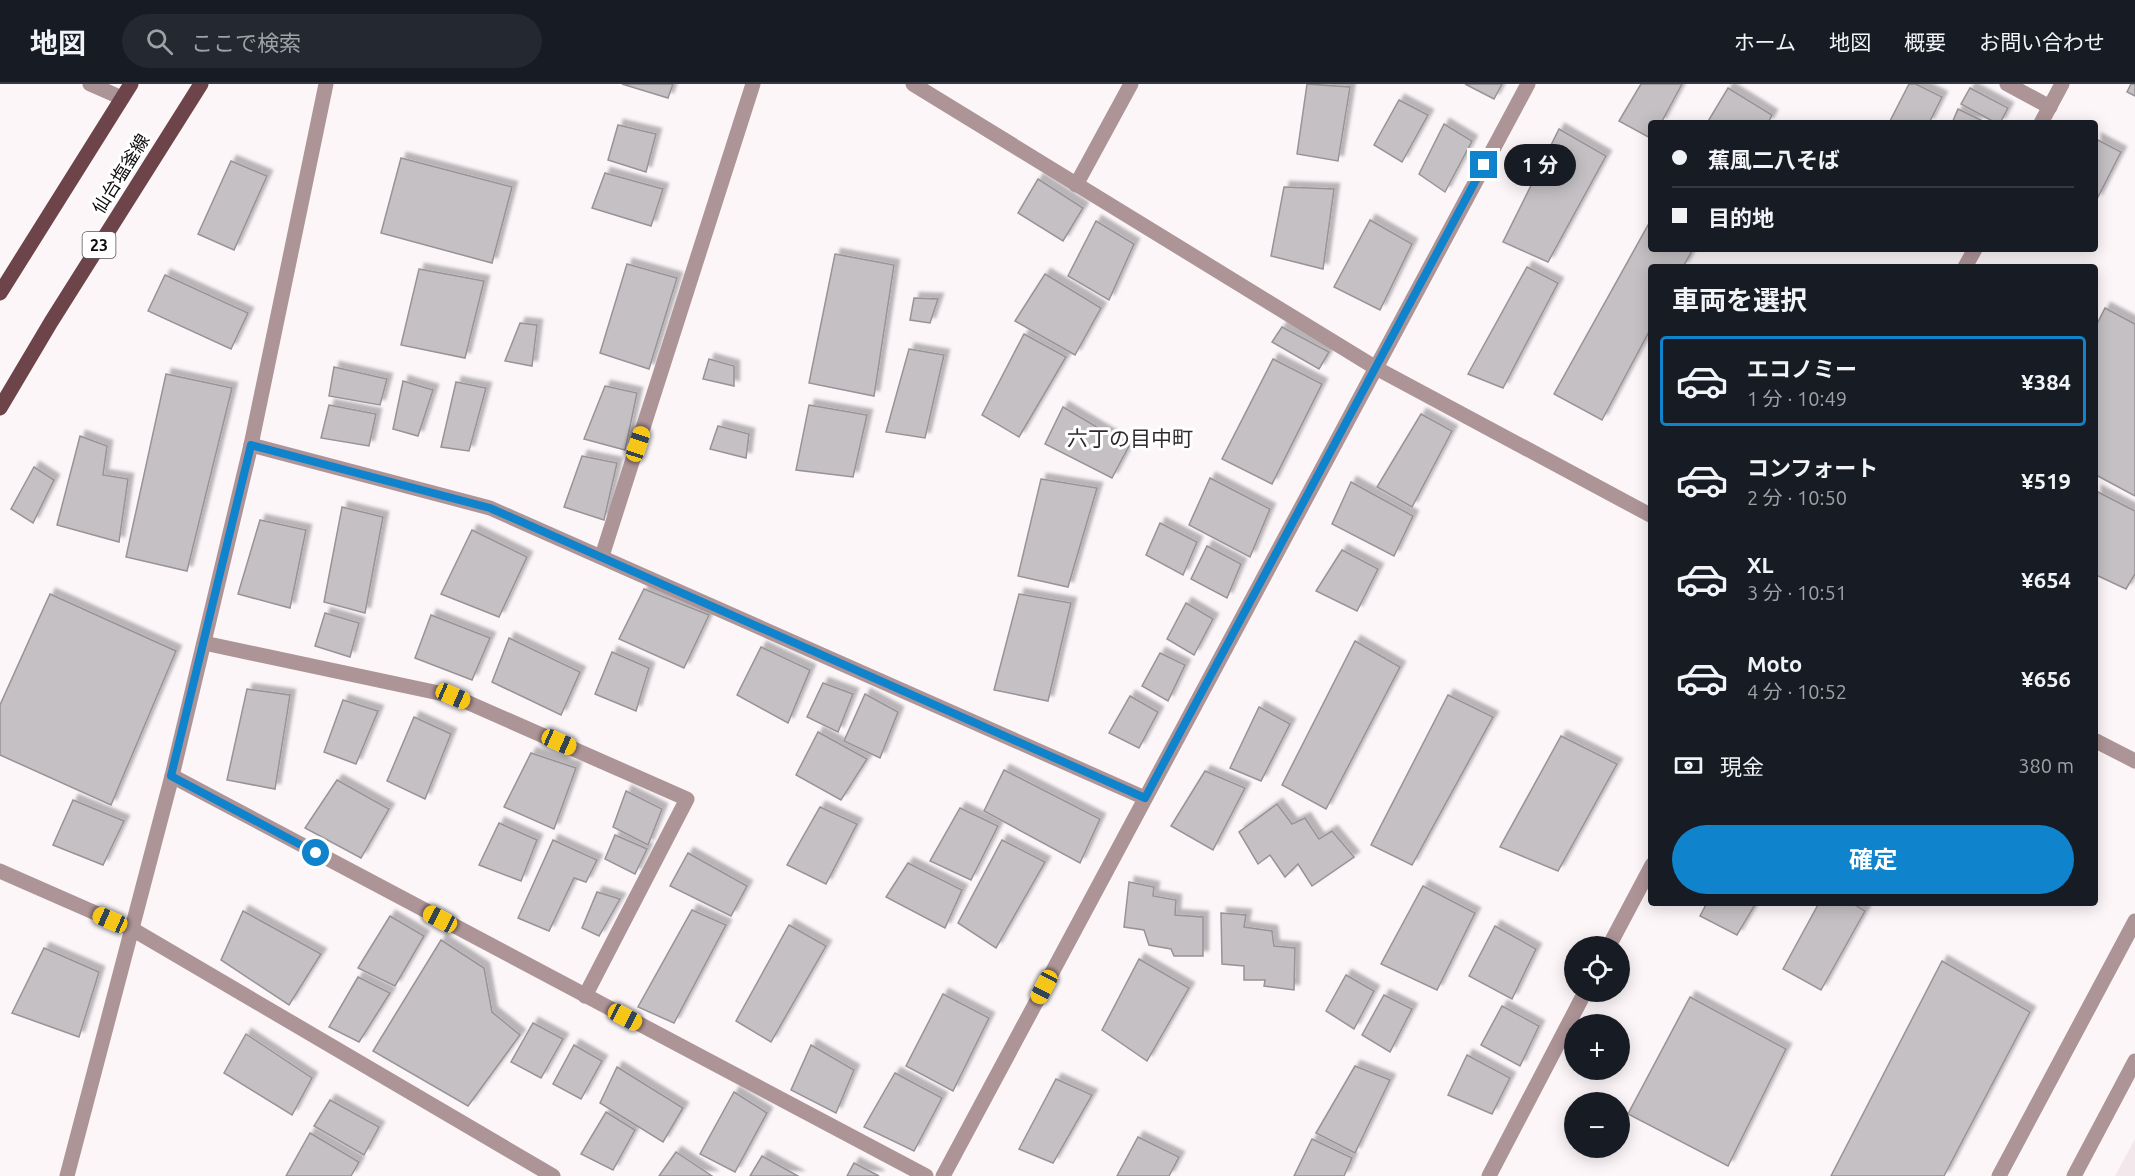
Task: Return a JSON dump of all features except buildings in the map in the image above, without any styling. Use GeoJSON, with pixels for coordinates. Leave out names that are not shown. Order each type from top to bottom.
{"type":"FeatureCollection","features":[{"type":"Feature","properties":{"kind":"main road"},"geometry":{"type":"LineString","coordinates":[[0,293],[131,84]]}},
{"type":"Feature","properties":{"kind":"main road","name":"仙台塩釜線"},"geometry":{"type":"LineString","coordinates":[[0,408],[51,322],[201,84]]}},
{"type":"Feature","properties":{"kind":"street"},"geometry":{"type":"LineString","coordinates":[[90,84],[122,98]]}},
{"type":"Feature","properties":{"kind":"street"},"geometry":{"type":"LineString","coordinates":[[67,1176],[204,644],[251,445],[326,84]]}},
{"type":"Feature","properties":{"kind":"street"},"geometry":{"type":"LineString","coordinates":[[602,556],[753,84]]}},
{"type":"Feature","properties":{"kind":"street"},"geometry":{"type":"LineString","coordinates":[[913,84],[1376,368],[1648,514]]}},
{"type":"Feature","properties":{"kind":"street"},"geometry":{"type":"LineString","coordinates":[[1076,185],[1131,84]]}},
{"type":"Feature","properties":{"kind":"street"},"geometry":{"type":"LineString","coordinates":[[943,1176],[1528,84]]}},
{"type":"Feature","properties":{"kind":"street"},"geometry":{"type":"LineString","coordinates":[[2007,84],[2050,107]]}},
{"type":"Feature","properties":{"kind":"street"},"geometry":{"type":"LineString","coordinates":[[2043,120],[2062,84]]}},
{"type":"Feature","properties":{"kind":"street"},"geometry":{"type":"LineString","coordinates":[[251,445],[490,508],[1145,798]]}},
{"type":"Feature","properties":{"kind":"street"},"geometry":{"type":"LineString","coordinates":[[204,644],[453,696],[687,799],[585,996]]}},
{"type":"Feature","properties":{"kind":"street"},"geometry":{"type":"LineString","coordinates":[[2098,742],[2135,761]]}},
{"type":"Feature","properties":{"kind":"street"},"geometry":{"type":"LineString","coordinates":[[171,776],[926,1176]]}},
{"type":"Feature","properties":{"kind":"street"},"geometry":{"type":"LineString","coordinates":[[0,871],[132,929],[553,1176]]}},
{"type":"Feature","properties":{"kind":"street"},"geometry":{"type":"LineString","coordinates":[[1614,936],[1648,873]]}},
{"type":"Feature","properties":{"kind":"street"},"geometry":{"type":"LineString","coordinates":[[1999,1176],[2135,921]]}},
{"type":"Feature","properties":{"kind":"street"},"geometry":{"type":"LineString","coordinates":[[1489,1176],[1581,1002]]}},
{"type":"Feature","properties":{"kind":"street"},"geometry":{"type":"LineString","coordinates":[[2074,1176],[2135,1061]]}},
{"type":"Feature","properties":{"kind":"shaded area"},"geometry":{"type":"Polygon","coordinates":[[[2135,1139],[2135,1176],[2115,1176],[2135,1139]]]}},
{"type":"Feature","properties":{"kind":"district","name":"六丁の目中町"},"geometry":{"type":"Point","coordinates":[1130,439]}},
{"type":"Feature","properties":{"kind":"route"},"geometry":{"type":"LineString","coordinates":[[316,853],[171,776],[251,445],[490,508],[1145,798],[1484,165]]}}]}
